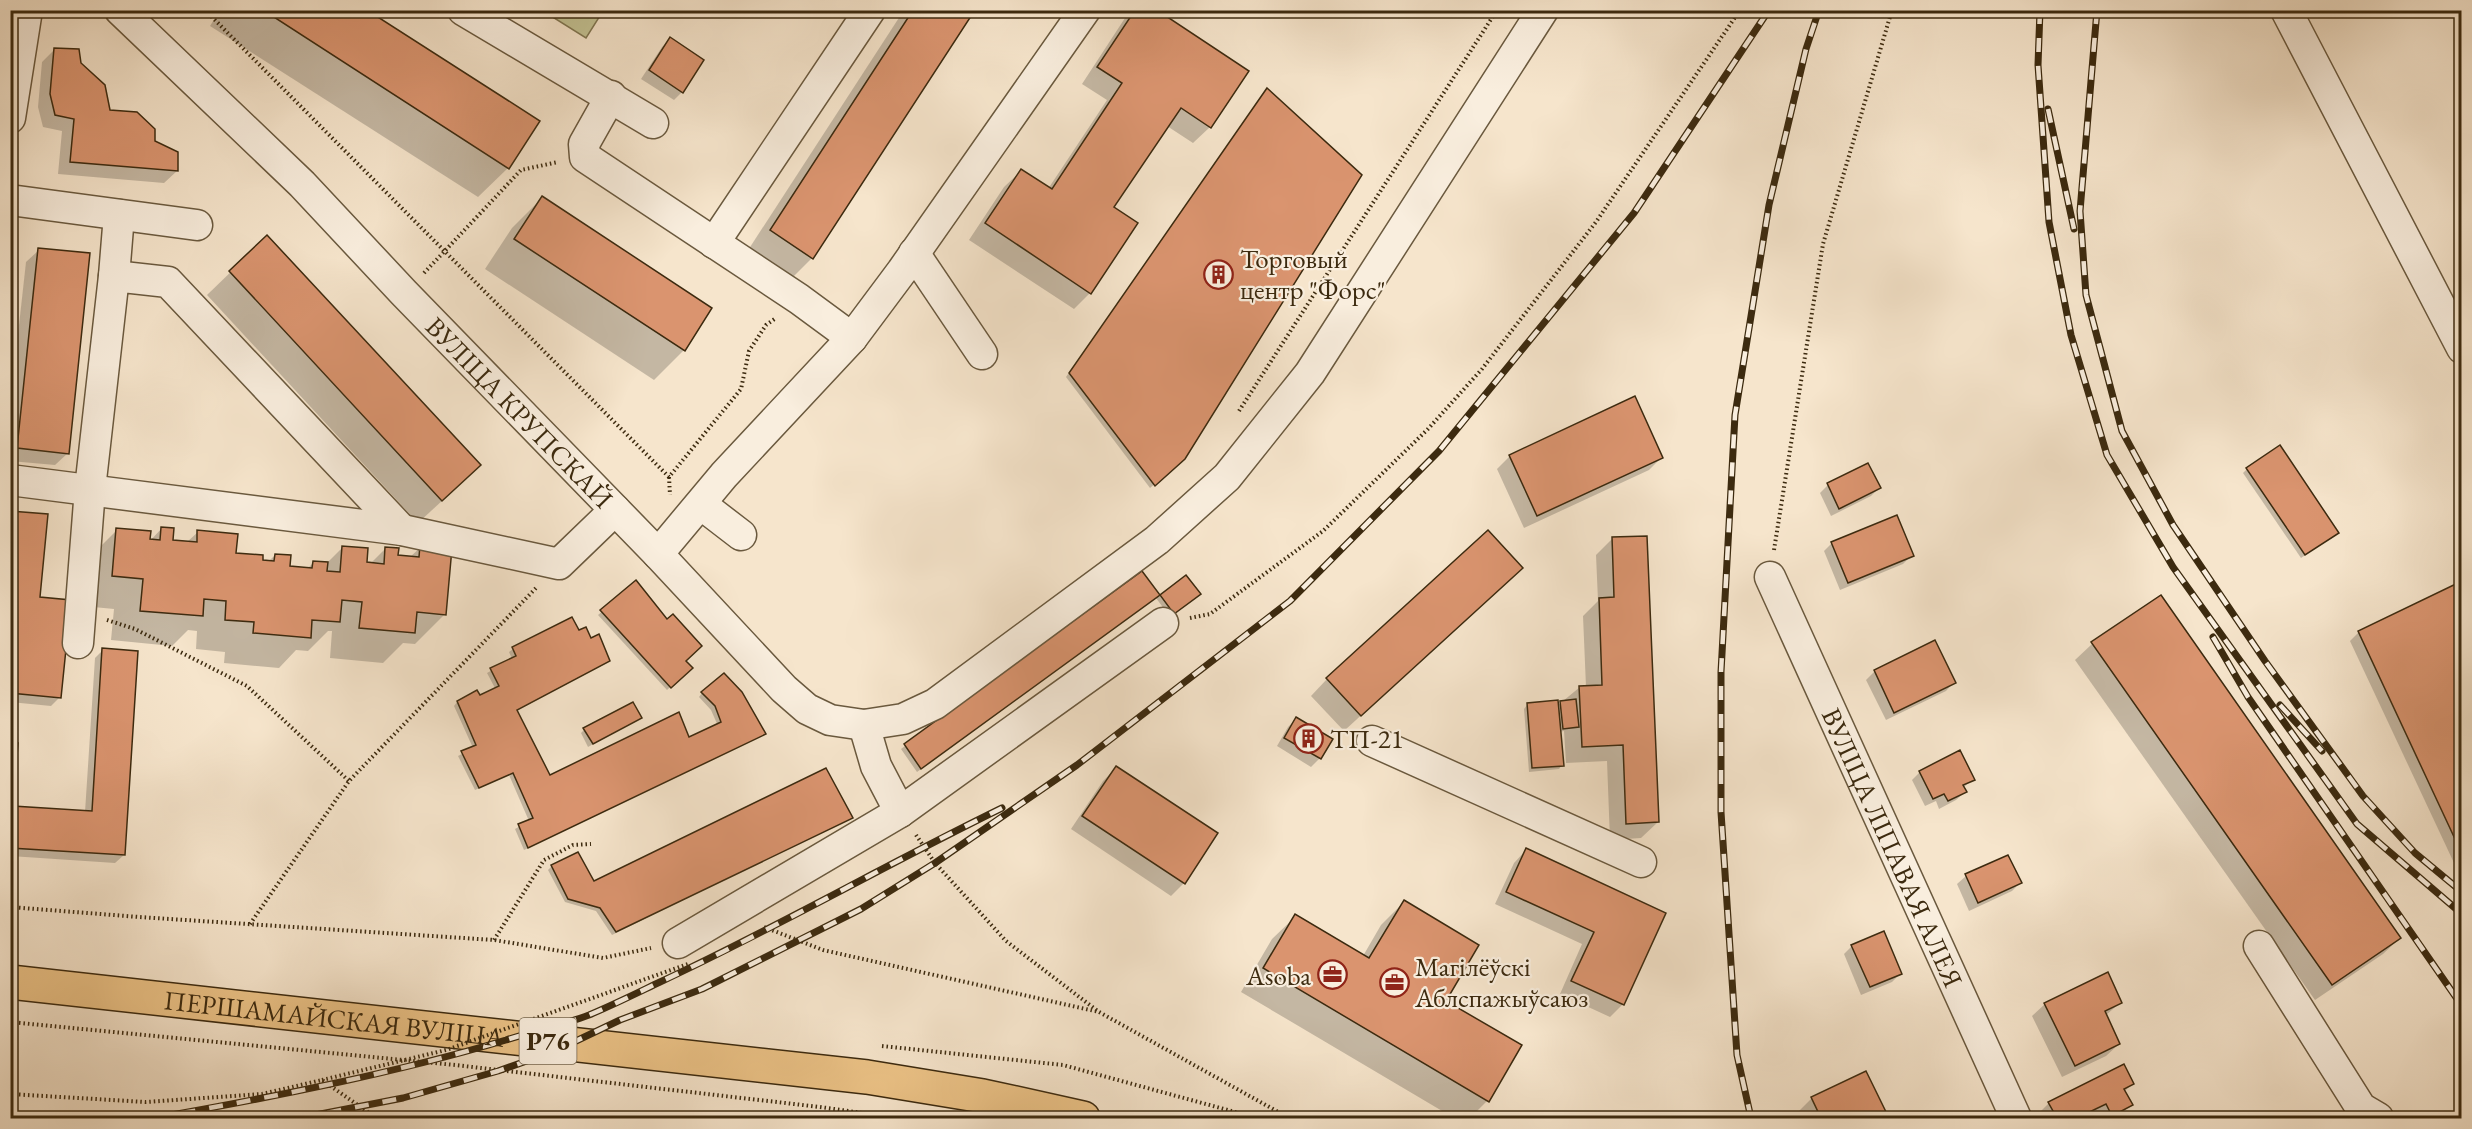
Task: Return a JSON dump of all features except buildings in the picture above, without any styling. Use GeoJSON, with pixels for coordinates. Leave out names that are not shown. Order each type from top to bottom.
{"type":"FeatureCollection","features":[{"type":"Feature","properties":{"kind":"main road","name":"ПЕРШАМАЙСКАЯ ВУЛІЦА"},"geometry":{"type":"LineString","coordinates":[[10,982],[867,1077],[982,1096],[1083,1119]]}},
{"type":"Feature","properties":{"kind":"street"},"geometry":{"type":"LineString","coordinates":[[10,118],[27,10]]}},
{"type":"Feature","properties":{"kind":"street","name":"ВУЛІЦА КРУПСКАЙ"},"geometry":{"type":"LineString","coordinates":[[120,10],[302,184],[404,293],[658,554],[784,689],[807,709],[830,720],[864,725],[903,719],[935,704],[1157,540],[1227,477],[1310,373],[1544,10]]}},
{"type":"Feature","properties":{"kind":"street"},"geometry":{"type":"LineString","coordinates":[[463,10],[653,123]]}},
{"type":"Feature","properties":{"kind":"street"},"geometry":{"type":"LineString","coordinates":[[714,243],[870,10]]}},
{"type":"Feature","properties":{"kind":"street"},"geometry":{"type":"LineString","coordinates":[[658,554],[702,505],[724,475],[852,338],[1085,10]]}},
{"type":"Feature","properties":{"kind":"street"},"geometry":{"type":"LineString","coordinates":[[2286,10],[2462,348]]}},
{"type":"Feature","properties":{"kind":"street"},"geometry":{"type":"LineString","coordinates":[[611,96],[584,144],[585,157],[799,299],[852,338]]}},
{"type":"Feature","properties":{"kind":"street"},"geometry":{"type":"LineString","coordinates":[[10,200],[197,225]]}},
{"type":"Feature","properties":{"kind":"street"},"geometry":{"type":"LineString","coordinates":[[78,643],[90,489],[114,276],[118,215]]}},
{"type":"Feature","properties":{"kind":"street"},"geometry":{"type":"LineString","coordinates":[[914,253],[982,354]]}},
{"type":"Feature","properties":{"kind":"street"},"geometry":{"type":"LineString","coordinates":[[114,276],[168,282],[402,530]]}},
{"type":"Feature","properties":{"kind":"street"},"geometry":{"type":"LineString","coordinates":[[10,480],[402,530],[559,564],[615,510]]}},
{"type":"Feature","properties":{"kind":"street"},"geometry":{"type":"LineString","coordinates":[[702,505],[741,535]]}},
{"type":"Feature","properties":{"kind":"street","name":"ВУЛІЦА ЛІПАВАЯ АЛЕЯ"},"geometry":{"type":"LineString","coordinates":[[1770,578],[2016,1119]]}},
{"type":"Feature","properties":{"kind":"street"},"geometry":{"type":"LineString","coordinates":[[683,953],[900,812],[1163,623]]}},
{"type":"Feature","properties":{"kind":"street"},"geometry":{"type":"LineString","coordinates":[[864,725],[876,766],[900,812]]}},
{"type":"Feature","properties":{"kind":"street"},"geometry":{"type":"LineString","coordinates":[[1372,741],[1641,862]]}},
{"type":"Feature","properties":{"kind":"street"},"geometry":{"type":"LineString","coordinates":[[2259,946],[2361,1108],[2378,1119]]}},
{"type":"Feature","properties":{"kind":"path"},"geometry":{"type":"LineString","coordinates":[[205,10],[669,477],[741,389],[749,351],[766,325],[799,299]]}},
{"type":"Feature","properties":{"kind":"path"},"geometry":{"type":"LineString","coordinates":[[1234,420],[1497,10]]}},
{"type":"Feature","properties":{"kind":"path"},"geometry":{"type":"LineString","coordinates":[[1163,623],[1210,614],[1323,531],[1428,429],[1482,369],[1596,222],[1740,10]]}},
{"type":"Feature","properties":{"kind":"path"},"geometry":{"type":"LineString","coordinates":[[1770,578],[1823,244],[1892,10]]}},
{"type":"Feature","properties":{"kind":"path"},"geometry":{"type":"LineString","coordinates":[[404,293],[521,170],[585,157]]}},
{"type":"Feature","properties":{"kind":"path"},"geometry":{"type":"LineString","coordinates":[[250,925],[349,781],[559,564]]}},
{"type":"Feature","properties":{"kind":"path"},"geometry":{"type":"LineString","coordinates":[[81,611],[135,629],[247,686],[349,781]]}},
{"type":"Feature","properties":{"kind":"path"},"geometry":{"type":"LineString","coordinates":[[900,812],[935,863],[1006,941],[1099,1012],[1289,1119]]}},
{"type":"Feature","properties":{"kind":"path"},"geometry":{"type":"LineString","coordinates":[[494,940],[544,860],[573,845],[591,844]]}},
{"type":"Feature","properties":{"kind":"path"},"geometry":{"type":"LineString","coordinates":[[10,906],[250,925],[494,940],[603,958],[683,953]]}},
{"type":"Feature","properties":{"kind":"path"},"geometry":{"type":"LineString","coordinates":[[760,926],[823,950],[1099,1012]]}},
{"type":"Feature","properties":{"kind":"path"},"geometry":{"type":"LineString","coordinates":[[10,1094],[146,1102],[262,1094],[446,1050],[683,953]]}},
{"type":"Feature","properties":{"kind":"path"},"geometry":{"type":"LineString","coordinates":[[10,1022],[455,1065],[820,1107],[898,1119]]}},
{"type":"Feature","properties":{"kind":"path"},"geometry":{"type":"LineString","coordinates":[[1063,1065],[1257,1119]]}},
{"type":"Feature","properties":{"kind":"path"},"geometry":{"type":"LineString","coordinates":[[322,1080],[372,1115],[387,1119]]}},
{"type":"Feature","properties":{"kind":"shaded area"},"geometry":{"type":"Polygon","coordinates":[[[543,11],[603,11],[586,38],[543,11]]]}},
{"type":"Feature","properties":{"kind":"railway"},"geometry":{"type":"LineString","coordinates":[[300,1118],[403,1098],[498,1071],[555,1051],[620,1020],[702,989],[861,909],[935,863],[1077,765],[1290,601],[1439,451],[1634,213],[1769,10]]}},
{"type":"Feature","properties":{"kind":"railway"},"geometry":{"type":"LineString","coordinates":[[1751,1118],[1737,1055],[1721,812],[1721,672],[1735,415],[1769,205],[1806,49],[1819,10]]}},
{"type":"Feature","properties":{"kind":"railway"},"geometry":{"type":"LineString","coordinates":[[2040,10],[2038,65],[2049,222],[2071,335],[2107,455],[2173,567],[2357,824],[2462,914]]}},
{"type":"Feature","properties":{"kind":"railway"},"geometry":{"type":"LineString","coordinates":[[2097,10],[2080,211],[2086,295],[2122,431],[2173,525],[2265,661],[2363,796],[2415,853],[2462,892]]}},
{"type":"Feature","properties":{"kind":"railway"},"geometry":{"type":"LineString","coordinates":[[2048,109],[2074,229]]}},
{"type":"Feature","properties":{"kind":"railway"},"geometry":{"type":"LineString","coordinates":[[2213,637],[2248,697],[2462,1006]]}},
{"type":"Feature","properties":{"kind":"railway"},"geometry":{"type":"LineString","coordinates":[[2280,705],[2322,751]]}},
{"type":"Feature","properties":{"kind":"railway"},"geometry":{"type":"LineString","coordinates":[[154,1118],[375,1074],[463,1052],[589,1015],[746,940],[1002,808]]}},
{"type":"Feature","properties":{"kind":"place","name":"Торговый центр \"Форс\""},"geometry":{"type":"Point","coordinates":[1219,274]}},
{"type":"Feature","properties":{"kind":"place","name":"ТП-21"},"geometry":{"type":"Point","coordinates":[1309,738]}},
{"type":"Feature","properties":{"kind":"place","name":"Asoba"},"geometry":{"type":"Point","coordinates":[1332,975]}},
{"type":"Feature","properties":{"kind":"place","name":"Магілёўскі Аблспажыўсаюз"},"geometry":{"type":"Point","coordinates":[1394,982]}}]}
